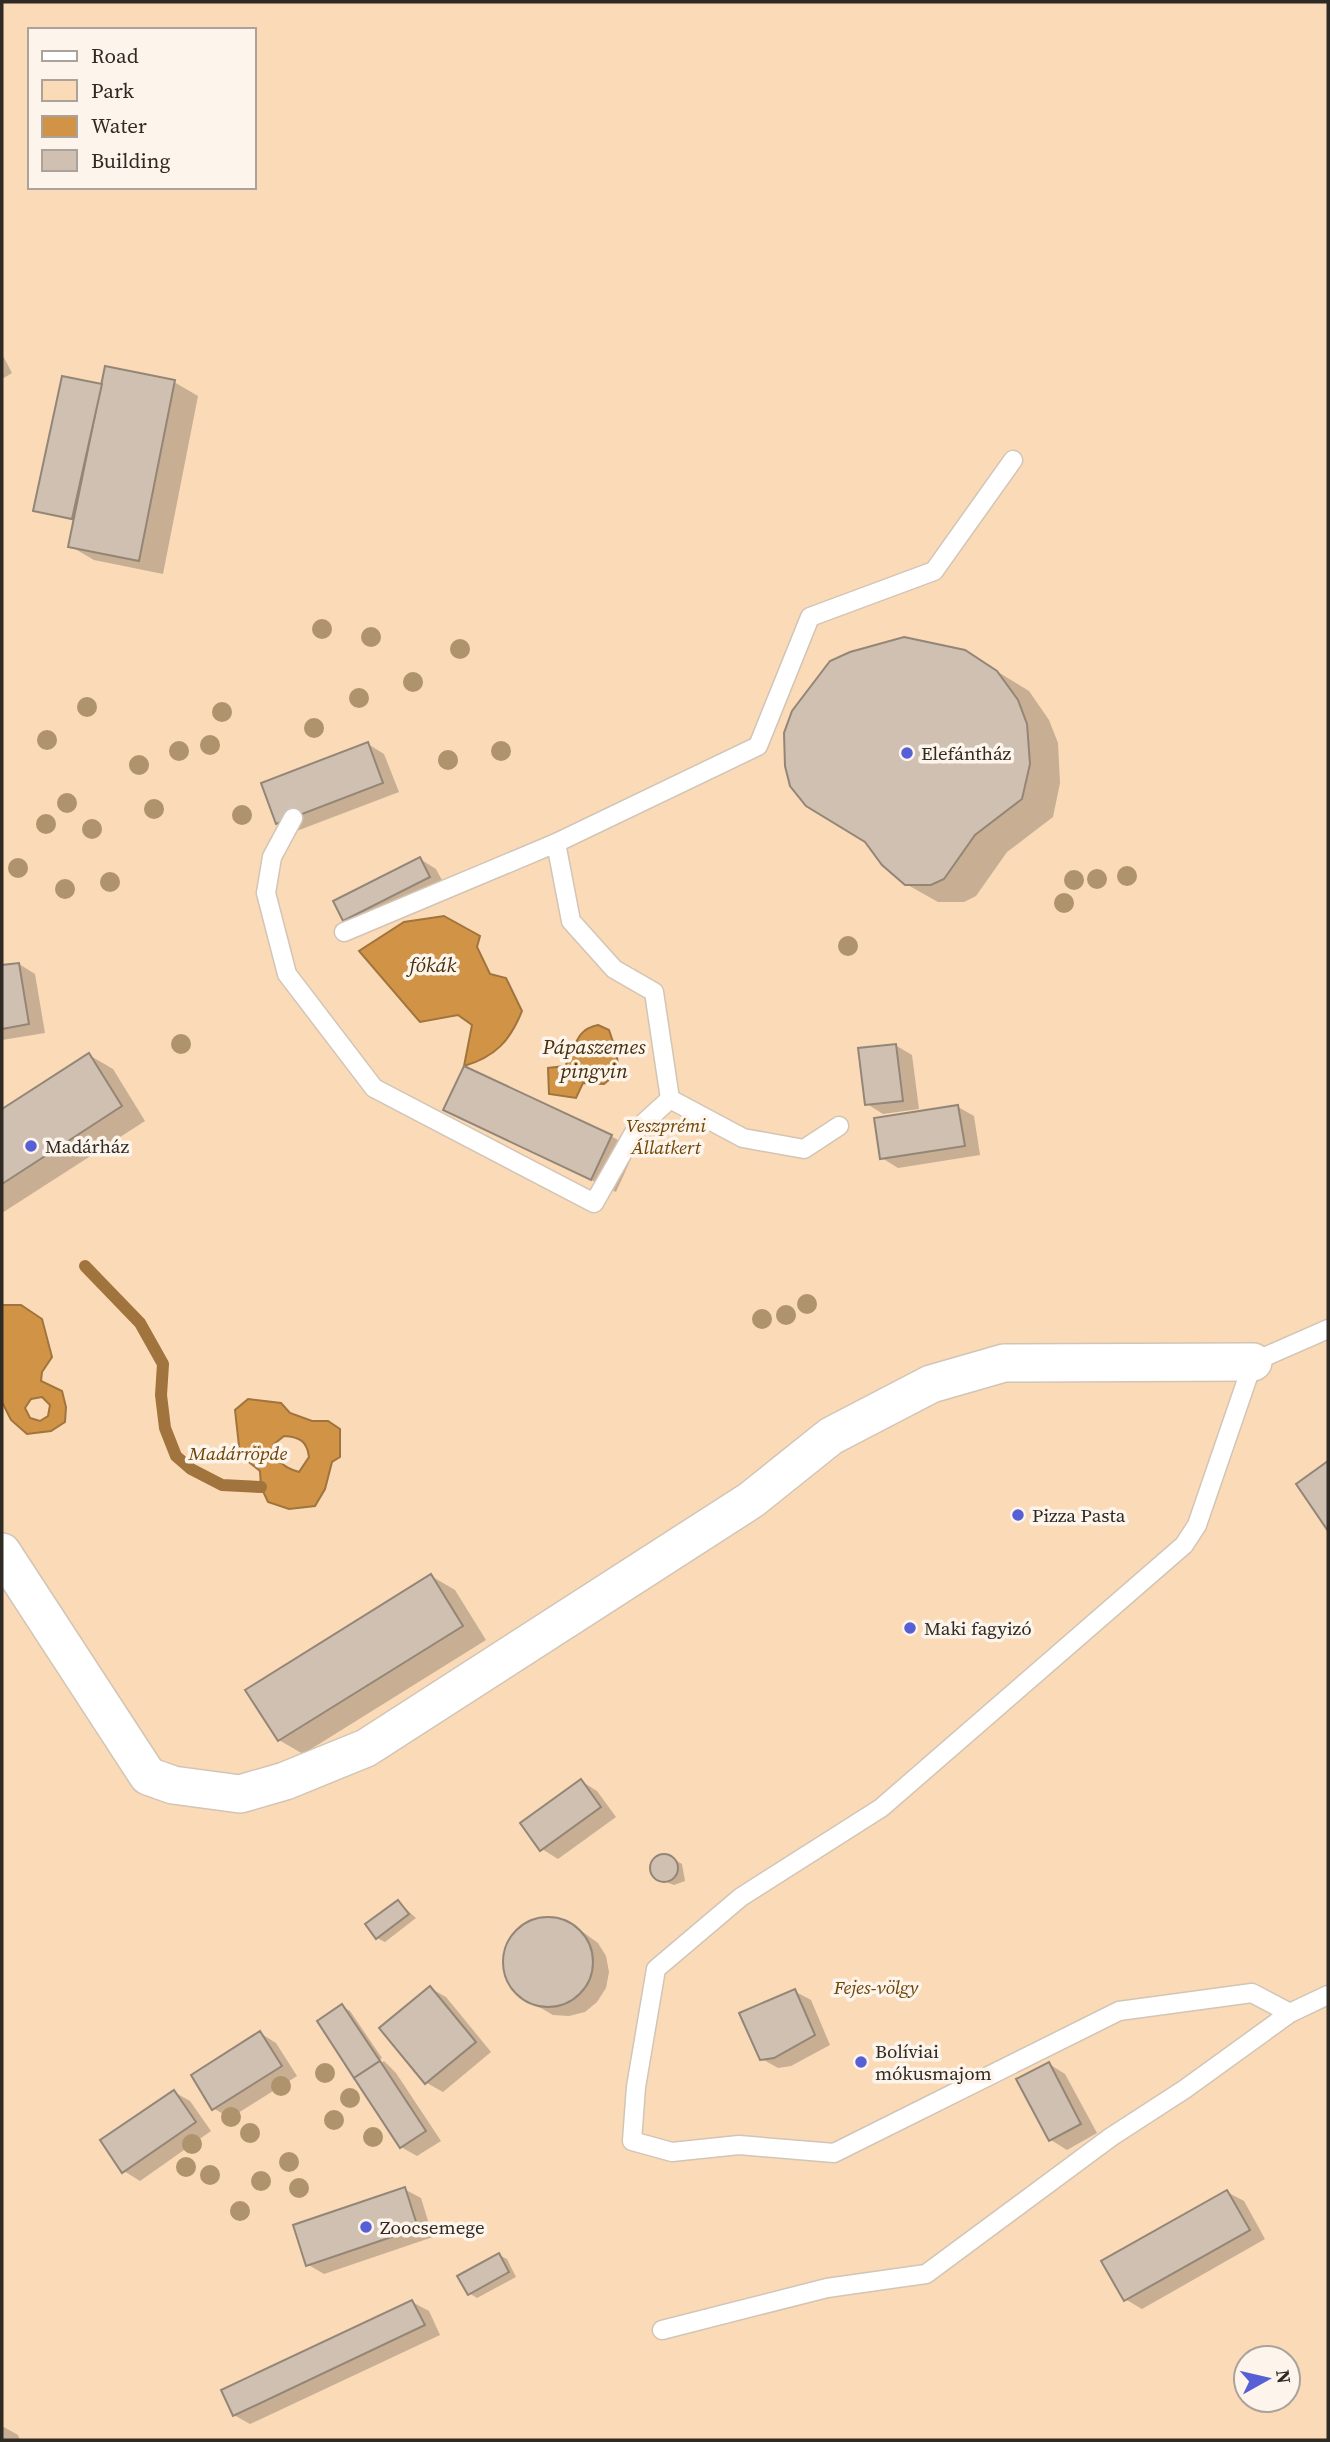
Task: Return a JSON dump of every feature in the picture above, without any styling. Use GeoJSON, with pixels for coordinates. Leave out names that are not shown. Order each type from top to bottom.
{"type":"FeatureCollection","features":[{"type":"Feature","properties":{"kind":"street"},"geometry":{"type":"LineString","coordinates":[[2,1552],[148,1776],[173,1786],[240,1794],[285,1781],[366,1748],[751,1500],[831,1436],[931,1384],[1004,1363],[1253,1362]]}},
{"type":"Feature","properties":{"kind":"lane"},"geometry":{"type":"LineString","coordinates":[[344,932],[556,843],[758,747],[810,617],[934,571],[1013,460]]}},
{"type":"Feature","properties":{"kind":"lane"},"geometry":{"type":"LineString","coordinates":[[293,817],[272,857],[266,893],[287,974],[374,1088],[594,1203],[635,1131],[670,1099]]}},
{"type":"Feature","properties":{"kind":"lane"},"geometry":{"type":"LineString","coordinates":[[556,843],[570,921],[614,969],[654,992],[670,1099]]}},
{"type":"Feature","properties":{"kind":"lane"},"geometry":{"type":"LineString","coordinates":[[670,1099],[743,1138],[804,1149],[839,1126]]}},
{"type":"Feature","properties":{"kind":"lane"},"geometry":{"type":"LineString","coordinates":[[1290,2013],[1252,1993],[1119,2011],[834,2153],[739,2145],[673,2152],[632,2141],[636,2087],[656,1969],[741,1897],[881,1808],[1184,1545],[1197,1525],[1253,1362],[1328,1329]]}},
{"type":"Feature","properties":{"kind":"lane"},"geometry":{"type":"LineString","coordinates":[[662,2330],[827,2288],[926,2274],[1111,2137],[1185,2089],[1290,2013],[1328,1995]]}},
{"type":"Feature","properties":{"kind":"green space","name":"Veszprémi Állatkert"},"geometry":{"type":"Polygon","coordinates":[[[2,2],[1328,2],[1328,2440],[2,2440],[2,2]]]}},
{"type":"Feature","properties":{"kind":"water","name":"fókák"},"geometry":{"type":"Polygon","coordinates":[[[444,916],[480,936],[477,947],[490,974],[506,978],[522,1011],[507,1039],[493,1053],[464,1066],[472,1025],[458,1015],[420,1022],[359,951],[404,922],[444,916]]]}},
{"type":"Feature","properties":{"kind":"water","name":"Pápaszemes pingvin"},"geometry":{"type":"Polygon","coordinates":[[[598,1025],[609,1030],[617,1054],[618,1072],[604,1084],[583,1083],[576,1098],[549,1094],[548,1068],[565,1066],[580,1035],[590,1027],[598,1025]]]}},
{"type":"Feature","properties":{"kind":"water"},"geometry":{"type":"Polygon","coordinates":[[[2,1305],[21,1305],[42,1319],[52,1357],[42,1372],[41,1381],[62,1391],[66,1407],[65,1422],[51,1431],[27,1434],[11,1420],[2,1402],[2,1305]],[[42,1397],[31,1399],[25,1408],[30,1418],[40,1421],[48,1416],[50,1405],[42,1397]]]}},
{"type":"Feature","properties":{"kind":"water"},"geometry":{"type":"Polygon","coordinates":[[[248,1399],[281,1403],[290,1413],[312,1421],[328,1421],[340,1429],[340,1457],[332,1462],[325,1489],[315,1506],[289,1509],[268,1502],[261,1487],[260,1471],[240,1455],[235,1410],[248,1399]],[[284,1436],[273,1445],[274,1451],[282,1463],[299,1472],[309,1457],[308,1452],[302,1441],[284,1436]]]}},
{"type":"Feature","properties":{"kind":"building"},"geometry":{"type":"Polygon","coordinates":[[[105,366],[175,380],[139,561],[68,547],[105,366]]]}},
{"type":"Feature","properties":{"kind":"building"},"geometry":{"type":"Polygon","coordinates":[[[62,376],[102,384],[72,519],[33,511],[62,376]]]}},
{"type":"Feature","properties":{"kind":"building","name":"Elefántház"},"geometry":{"type":"Polygon","coordinates":[[[904,637],[965,650],[997,671],[1018,700],[1027,724],[1030,764],[1022,799],[975,835],[944,879],[931,885],[905,885],[882,865],[865,842],[806,806],[790,786],[785,766],[784,733],[792,711],[830,661],[850,652],[904,637]]]}},
{"type":"Feature","properties":{"kind":"building"},"geometry":{"type":"Polygon","coordinates":[[[368,742],[383,783],[276,824],[261,783],[368,742]]]}},
{"type":"Feature","properties":{"kind":"building"},"geometry":{"type":"Polygon","coordinates":[[[420,857],[430,877],[343,921],[333,901],[420,857]]]}},
{"type":"Feature","properties":{"kind":"building"},"geometry":{"type":"Polygon","coordinates":[[[19,963],[29,1024],[2,1029],[2,965],[19,963]]]}},
{"type":"Feature","properties":{"kind":"building"},"geometry":{"type":"Polygon","coordinates":[[[896,1044],[903,1101],[865,1105],[858,1048],[896,1044]]]}},
{"type":"Feature","properties":{"kind":"building","name":"Madárház"},"geometry":{"type":"Polygon","coordinates":[[[89,1053],[122,1106],[2,1184],[2,1109],[89,1053]]]}},
{"type":"Feature","properties":{"kind":"building"},"geometry":{"type":"Polygon","coordinates":[[[464,1066],[612,1135],[591,1180],[443,1110],[464,1066]]]}},
{"type":"Feature","properties":{"kind":"building"},"geometry":{"type":"Polygon","coordinates":[[[958,1105],[965,1146],[880,1159],[874,1118],[958,1105]]]}},
{"type":"Feature","properties":{"kind":"building"},"geometry":{"type":"Polygon","coordinates":[[[1328,1461],[1328,1531],[1296,1484],[1328,1461]]]}},
{"type":"Feature","properties":{"kind":"building"},"geometry":{"type":"Polygon","coordinates":[[[431,1574],[463,1626],[278,1741],[245,1690],[431,1574]]]}},
{"type":"Feature","properties":{"kind":"building"},"geometry":{"type":"Polygon","coordinates":[[[581,1779],[601,1807],[540,1851],[520,1823],[581,1779]]]}},
{"type":"Feature","properties":{"kind":"building"},"geometry":{"type":"Polygon","coordinates":[[[664,1854],[674,1858],[678,1868],[674,1878],[664,1882],[654,1878],[650,1868],[654,1858],[664,1854]]]}},
{"type":"Feature","properties":{"kind":"building"},"geometry":{"type":"Polygon","coordinates":[[[398,1900],[409,1914],[376,1939],[365,1924],[398,1900]]]}},
{"type":"Feature","properties":{"kind":"building"},"geometry":{"type":"Polygon","coordinates":[[[548,1917],[565,1920],[580,1930],[590,1945],[593,1962],[590,1979],[580,1994],[565,2004],[548,2007],[531,2004],[516,1994],[506,1979],[503,1962],[506,1945],[516,1930],[531,1920],[548,1917]]]}},
{"type":"Feature","properties":{"kind":"building"},"geometry":{"type":"Polygon","coordinates":[[[430,1986],[476,2042],[425,2084],[379,2028],[430,1986]]]}},
{"type":"Feature","properties":{"kind":"building"},"geometry":{"type":"Polygon","coordinates":[[[795,1989],[815,2035],[774,2058],[760,2060],[739,2013],[795,1989]]]}},
{"type":"Feature","properties":{"kind":"building"},"geometry":{"type":"Polygon","coordinates":[[[342,2004],[380,2061],[354,2078],[317,2021],[342,2004]]]}},
{"type":"Feature","properties":{"kind":"building"},"geometry":{"type":"Polygon","coordinates":[[[260,2031],[282,2066],[212,2110],[191,2075],[260,2031]]]}},
{"type":"Feature","properties":{"kind":"building"},"geometry":{"type":"Polygon","coordinates":[[[380,2061],[426,2131],[400,2148],[354,2078],[380,2061]]]}},
{"type":"Feature","properties":{"kind":"building"},"geometry":{"type":"Polygon","coordinates":[[[1049,2062],[1081,2124],[1049,2141],[1016,2079],[1049,2062]]]}},
{"type":"Feature","properties":{"kind":"building"},"geometry":{"type":"Polygon","coordinates":[[[174,2090],[196,2122],[122,2173],[100,2140],[174,2090]]]}},
{"type":"Feature","properties":{"kind":"building"},"geometry":{"type":"Polygon","coordinates":[[[405,2187],[418,2228],[306,2266],[293,2225],[405,2187]]]}},
{"type":"Feature","properties":{"kind":"building"},"geometry":{"type":"Polygon","coordinates":[[[1227,2190],[1250,2230],[1124,2301],[1101,2261],[1227,2190]]]}},
{"type":"Feature","properties":{"kind":"building"},"geometry":{"type":"Polygon","coordinates":[[[499,2253],[509,2272],[468,2295],[457,2276],[499,2253]]]}},
{"type":"Feature","properties":{"kind":"building"},"geometry":{"type":"Polygon","coordinates":[[[412,2300],[425,2325],[233,2416],[221,2390],[412,2300]]]}},
{"type":"Feature","properties":{"kind":"waterway"},"geometry":{"type":"LineString","coordinates":[[85,1266],[140,1323],[163,1364],[161,1395],[165,1428],[176,1456],[191,1469],[222,1485],[261,1487]]}},
{"type":"Feature","properties":{"kind":"place","name":"Elefántház"},"geometry":{"type":"Point","coordinates":[907,753]}},
{"type":"Feature","properties":{"kind":"place","name":"Madárház"},"geometry":{"type":"Point","coordinates":[31,1146]}},
{"type":"Feature","properties":{"kind":"place","name":"Pizza Pasta"},"geometry":{"type":"Point","coordinates":[1018,1515]}},
{"type":"Feature","properties":{"kind":"place","name":"Maki fagyizó"},"geometry":{"type":"Point","coordinates":[910,1628]}},
{"type":"Feature","properties":{"kind":"place","name":"Bolíviai mókusmajom"},"geometry":{"type":"Point","coordinates":[861,2062]}},
{"type":"Feature","properties":{"kind":"place","name":"Zoocsemege"},"geometry":{"type":"Point","coordinates":[366,2227]}},
{"type":"Feature","properties":{"kind":"park label","name":"Madárröpde"},"geometry":{"type":"Point","coordinates":[238,1453]}},
{"type":"Feature","properties":{"kind":"park label","name":"Fejes-völgy"},"geometry":{"type":"Point","coordinates":[876,1987]}}]}
